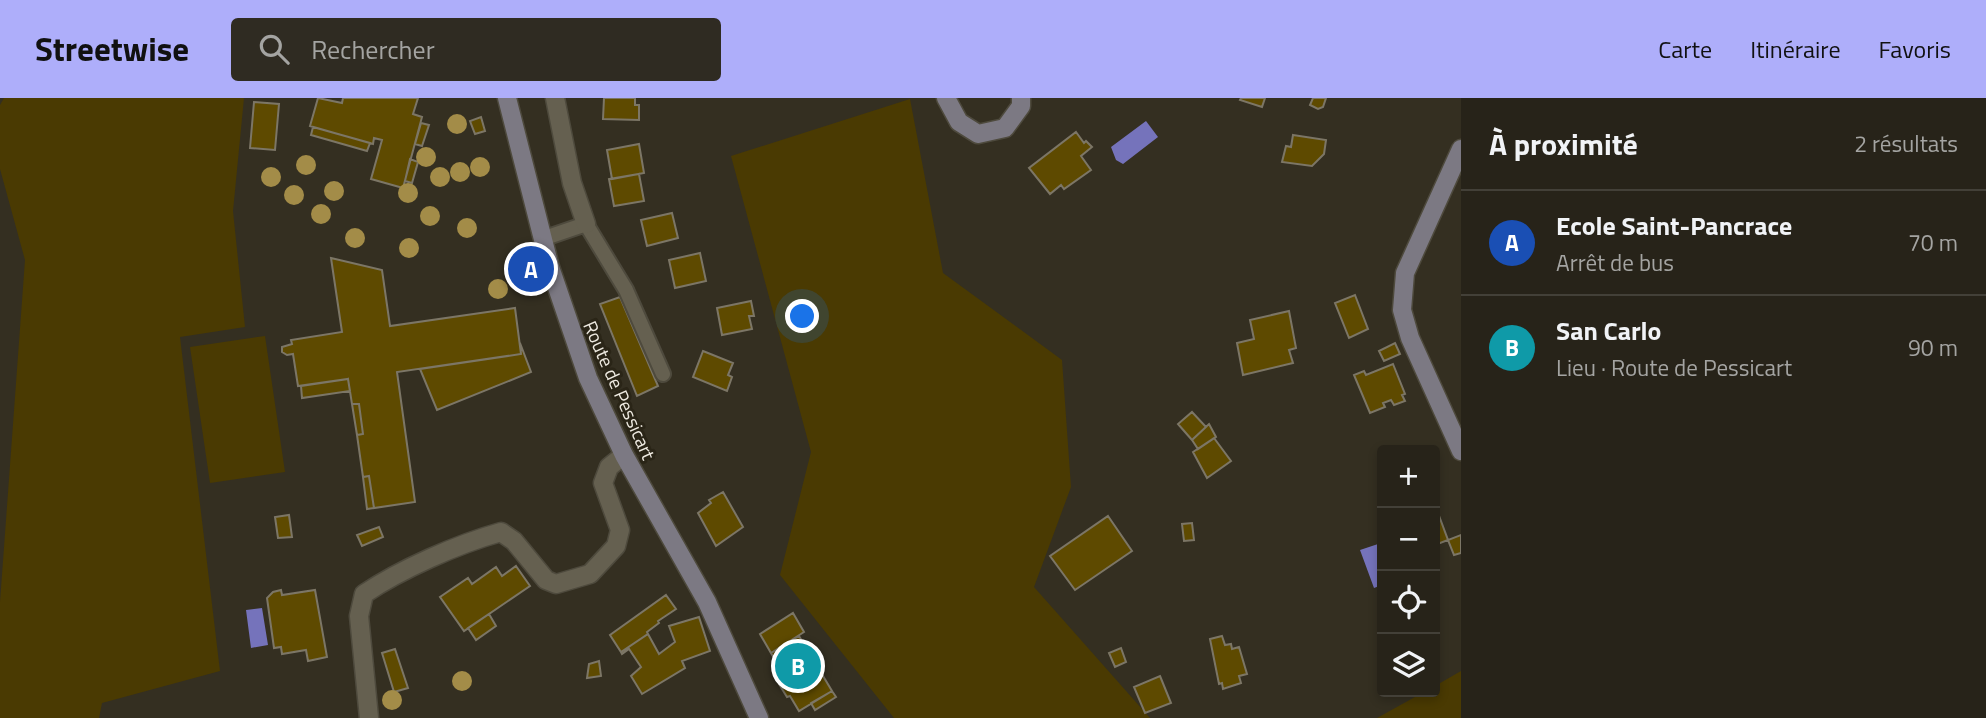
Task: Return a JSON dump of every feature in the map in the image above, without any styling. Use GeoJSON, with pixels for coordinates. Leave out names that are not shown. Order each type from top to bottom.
{"type":"FeatureCollection","features":[{"type":"Feature","properties":{"kind":"street","name":"Route de Pessicart"},"geometry":{"type":"LineString","coordinates":[[507,98],[542,239],[588,378],[624,455],[707,602],[759,718]]}},
{"type":"Feature","properties":{"kind":"street"},"geometry":{"type":"LineString","coordinates":[[555,98],[572,183],[586,224]]}},
{"type":"Feature","properties":{"kind":"street"},"geometry":{"type":"LineString","coordinates":[[946,98],[959,122],[978,134],[1005,128],[1021,106],[1021,98]]}},
{"type":"Feature","properties":{"kind":"street"},"geometry":{"type":"LineString","coordinates":[[1461,149],[1405,273],[1402,310],[1410,338],[1461,451]]}},
{"type":"Feature","properties":{"kind":"street"},"geometry":{"type":"LineString","coordinates":[[369,718],[359,616],[364,594],[382,582],[477,539],[501,533],[514,541],[546,580],[556,584],[590,574],[616,546],[620,530],[603,483],[609,467],[624,455]]}},
{"type":"Feature","properties":{"kind":"lane"},"geometry":{"type":"LineString","coordinates":[[542,239],[586,224],[626,290],[663,374]]}},
{"type":"Feature","properties":{"kind":"shaded area"},"geometry":{"type":"Polygon","coordinates":[[[4,98],[244,98],[233,211],[245,327],[180,337],[220,671],[102,703],[99,718],[0,718],[0,602],[25,260],[0,169],[0,105],[4,98]]]}},
{"type":"Feature","properties":{"kind":"shaded area"},"geometry":{"type":"Polygon","coordinates":[[[910,99],[943,273],[1062,360],[1071,487],[1034,587],[1150,718],[894,718],[780,575],[811,452],[731,156],[910,99]]]}},
{"type":"Feature","properties":{"kind":"shaded area"},"geometry":{"type":"Polygon","coordinates":[[[1146,121],[1158,137],[1123,164],[1116,160],[1111,147],[1146,121]]]}},
{"type":"Feature","properties":{"kind":"shaded area"},"geometry":{"type":"Polygon","coordinates":[[[265,336],[285,472],[210,483],[190,347],[265,336]]]}},
{"type":"Feature","properties":{"kind":"shaded area"},"geometry":{"type":"Polygon","coordinates":[[[1377,544],[1377,587],[1374,588],[1360,550],[1377,544]]]}},
{"type":"Feature","properties":{"kind":"shaded area"},"geometry":{"type":"Polygon","coordinates":[[[262,608],[268,645],[251,648],[246,610],[262,608]]]}},
{"type":"Feature","properties":{"kind":"shaded area"},"geometry":{"type":"Polygon","coordinates":[[[1461,671],[1461,718],[1377,718],[1415,697],[1440,697],[1440,683],[1461,671]]]}},
{"type":"Feature","properties":{"kind":"building"},"geometry":{"type":"Polygon","coordinates":[[[318,98],[342,103],[343,98],[418,98],[413,114],[422,117],[403,188],[371,179],[382,140],[374,138],[373,144],[310,126],[318,98]]]}},
{"type":"Feature","properties":{"kind":"building"},"geometry":{"type":"Polygon","coordinates":[[[604,98],[635,98],[635,105],[639,105],[639,120],[603,119],[604,98]]]}},
{"type":"Feature","properties":{"kind":"building"},"geometry":{"type":"Polygon","coordinates":[[[1265,98],[1262,107],[1240,100],[1265,98]]]}},
{"type":"Feature","properties":{"kind":"building"},"geometry":{"type":"Polygon","coordinates":[[[1313,98],[1326,98],[1323,107],[1318,109],[1310,105],[1313,98]]]}},
{"type":"Feature","properties":{"kind":"building"},"geometry":{"type":"Polygon","coordinates":[[[254,102],[279,104],[275,150],[250,148],[254,102]]]}},
{"type":"Feature","properties":{"kind":"building"},"geometry":{"type":"Polygon","coordinates":[[[481,117],[485,131],[475,134],[470,121],[481,117]]]}},
{"type":"Feature","properties":{"kind":"building"},"geometry":{"type":"Polygon","coordinates":[[[421,123],[429,125],[422,146],[415,144],[421,123]]]}},
{"type":"Feature","properties":{"kind":"building"},"geometry":{"type":"Polygon","coordinates":[[[313,127],[370,143],[367,151],[311,135],[313,127]]]}},
{"type":"Feature","properties":{"kind":"building"},"geometry":{"type":"Polygon","coordinates":[[[1076,132],[1084,143],[1086,141],[1092,147],[1081,156],[1091,170],[1064,189],[1061,185],[1050,194],[1029,168],[1076,132]]]}},
{"type":"Feature","properties":{"kind":"building"},"geometry":{"type":"Polygon","coordinates":[[[1293,135],[1326,140],[1324,154],[1312,166],[1282,162],[1286,146],[1291,147],[1293,135]]]}},
{"type":"Feature","properties":{"kind":"building"},"geometry":{"type":"Polygon","coordinates":[[[639,144],[644,173],[612,179],[607,150],[639,144]]]}},
{"type":"Feature","properties":{"kind":"building"},"geometry":{"type":"Polygon","coordinates":[[[410,159],[418,162],[412,183],[405,181],[410,159]]]}},
{"type":"Feature","properties":{"kind":"building"},"geometry":{"type":"Polygon","coordinates":[[[639,174],[644,201],[614,206],[609,179],[639,174]]]}},
{"type":"Feature","properties":{"kind":"building"},"geometry":{"type":"Polygon","coordinates":[[[672,213],[678,238],[647,246],[641,220],[672,213]]]}},
{"type":"Feature","properties":{"kind":"building"},"geometry":{"type":"Polygon","coordinates":[[[700,253],[706,281],[675,288],[669,260],[700,253]]]}},
{"type":"Feature","properties":{"kind":"building"},"geometry":{"type":"Polygon","coordinates":[[[331,258],[382,270],[390,326],[515,308],[521,354],[397,372],[415,502],[374,508],[369,476],[363,477],[357,435],[363,434],[359,404],[352,404],[348,379],[298,386],[293,354],[282,352],[282,347],[292,344],[291,340],[342,332],[331,258]]]}},
{"type":"Feature","properties":{"kind":"building"},"geometry":{"type":"Polygon","coordinates":[[[1355,295],[1368,329],[1349,338],[1335,303],[1355,295]]]}},
{"type":"Feature","properties":{"kind":"building"},"geometry":{"type":"Polygon","coordinates":[[[620,297],[658,386],[637,396],[600,304],[620,297]]]}},
{"type":"Feature","properties":{"kind":"building"},"geometry":{"type":"Polygon","coordinates":[[[751,301],[754,316],[749,316],[752,329],[722,335],[717,308],[751,301]]]}},
{"type":"Feature","properties":{"kind":"building"},"geometry":{"type":"Polygon","coordinates":[[[1289,311],[1296,348],[1289,350],[1293,363],[1243,375],[1237,343],[1254,339],[1250,320],[1289,311]]]}},
{"type":"Feature","properties":{"kind":"building"},"geometry":{"type":"Polygon","coordinates":[[[520,343],[531,372],[437,410],[420,369],[521,354],[520,343]]]}},
{"type":"Feature","properties":{"kind":"building"},"geometry":{"type":"Polygon","coordinates":[[[1395,343],[1400,354],[1384,361],[1379,351],[1395,343]]]}},
{"type":"Feature","properties":{"kind":"building"},"geometry":{"type":"Polygon","coordinates":[[[703,351],[733,363],[728,375],[732,377],[727,391],[693,377],[703,351]]]}},
{"type":"Feature","properties":{"kind":"building"},"geometry":{"type":"Polygon","coordinates":[[[1393,364],[1405,394],[1402,395],[1405,401],[1394,405],[1391,400],[1383,403],[1385,407],[1370,413],[1354,375],[1364,371],[1366,375],[1393,364]]]}},
{"type":"Feature","properties":{"kind":"building"},"geometry":{"type":"Polygon","coordinates":[[[348,379],[350,391],[302,398],[301,386],[348,379]]]}},
{"type":"Feature","properties":{"kind":"building"},"geometry":{"type":"Polygon","coordinates":[[[352,404],[359,404],[363,434],[357,435],[352,404]]]}},
{"type":"Feature","properties":{"kind":"building"},"geometry":{"type":"Polygon","coordinates":[[[1192,412],[1206,427],[1192,440],[1178,424],[1192,412]]]}},
{"type":"Feature","properties":{"kind":"building"},"geometry":{"type":"Polygon","coordinates":[[[1209,424],[1216,437],[1198,449],[1192,440],[1209,424]]]}},
{"type":"Feature","properties":{"kind":"building"},"geometry":{"type":"Polygon","coordinates":[[[1214,438],[1231,461],[1207,478],[1193,452],[1214,438]]]}},
{"type":"Feature","properties":{"kind":"building"},"geometry":{"type":"Polygon","coordinates":[[[369,476],[374,508],[367,509],[363,477],[369,476]]]}},
{"type":"Feature","properties":{"kind":"building"},"geometry":{"type":"Polygon","coordinates":[[[723,492],[743,527],[716,546],[698,513],[711,503],[709,500],[723,492]]]}},
{"type":"Feature","properties":{"kind":"building"},"geometry":{"type":"Polygon","coordinates":[[[289,515],[292,537],[278,538],[275,517],[289,515]]]}},
{"type":"Feature","properties":{"kind":"building"},"geometry":{"type":"Polygon","coordinates":[[[1108,516],[1132,551],[1075,590],[1050,556],[1108,516]]]}},
{"type":"Feature","properties":{"kind":"building"},"geometry":{"type":"Polygon","coordinates":[[[1440,518],[1448,540],[1440,543],[1440,518]]]}},
{"type":"Feature","properties":{"kind":"building"},"geometry":{"type":"Polygon","coordinates":[[[1192,523],[1194,540],[1184,541],[1182,524],[1192,523]]]}},
{"type":"Feature","properties":{"kind":"building"},"geometry":{"type":"Polygon","coordinates":[[[379,527],[383,537],[362,546],[357,535],[379,527]]]}},
{"type":"Feature","properties":{"kind":"building"},"geometry":{"type":"Polygon","coordinates":[[[1461,535],[1461,553],[1454,555],[1448,540],[1461,535]]]}},
{"type":"Feature","properties":{"kind":"building"},"geometry":{"type":"Polygon","coordinates":[[[516,566],[530,586],[464,631],[440,597],[468,578],[472,584],[496,567],[502,576],[516,566]]]}},
{"type":"Feature","properties":{"kind":"building"},"geometry":{"type":"Polygon","coordinates":[[[281,590],[282,595],[315,590],[327,657],[308,661],[306,650],[282,654],[281,647],[274,648],[267,598],[273,592],[281,590]]]}},
{"type":"Feature","properties":{"kind":"building"},"geometry":{"type":"Polygon","coordinates":[[[666,595],[676,609],[658,621],[648,634],[621,652],[610,635],[666,595]]]}},
{"type":"Feature","properties":{"kind":"building"},"geometry":{"type":"Polygon","coordinates":[[[793,613],[804,632],[771,653],[760,634],[793,613]]]}},
{"type":"Feature","properties":{"kind":"building"},"geometry":{"type":"Polygon","coordinates":[[[489,614],[496,626],[476,640],[468,628],[489,614]]]}},
{"type":"Feature","properties":{"kind":"building"},"geometry":{"type":"Polygon","coordinates":[[[699,617],[710,651],[682,661],[685,668],[642,694],[631,676],[641,667],[629,649],[622,654],[621,652],[648,634],[659,654],[675,642],[669,626],[699,617]]]}},
{"type":"Feature","properties":{"kind":"building"},"geometry":{"type":"Polygon","coordinates":[[[799,636],[832,691],[799,711],[779,684],[787,679],[771,653],[799,636]]]}},
{"type":"Feature","properties":{"kind":"building"},"geometry":{"type":"Polygon","coordinates":[[[1222,636],[1225,645],[1231,644],[1232,649],[1239,647],[1247,674],[1239,676],[1241,683],[1223,689],[1222,683],[1219,684],[1210,639],[1222,636]]]}},
{"type":"Feature","properties":{"kind":"building"},"geometry":{"type":"Polygon","coordinates":[[[1121,648],[1126,662],[1115,667],[1109,653],[1121,648]]]}},
{"type":"Feature","properties":{"kind":"building"},"geometry":{"type":"Polygon","coordinates":[[[395,649],[408,688],[394,692],[382,653],[395,649]]]}},
{"type":"Feature","properties":{"kind":"building"},"geometry":{"type":"Polygon","coordinates":[[[599,661],[601,676],[587,678],[589,664],[599,661]]]}},
{"type":"Feature","properties":{"kind":"building"},"geometry":{"type":"Polygon","coordinates":[[[1160,676],[1171,703],[1145,713],[1134,687],[1160,676]]]}},
{"type":"Feature","properties":{"kind":"building"},"geometry":{"type":"Polygon","coordinates":[[[832,691],[836,697],[815,710],[811,703],[832,691]]]}},
{"type":"Feature","properties":{"kind":"place","name":"Ecole Saint-Pancrace"},"geometry":{"type":"Point","coordinates":[531,269]}},
{"type":"Feature","properties":{"kind":"place","name":"San Carlo"},"geometry":{"type":"Point","coordinates":[798,666]}}]}
